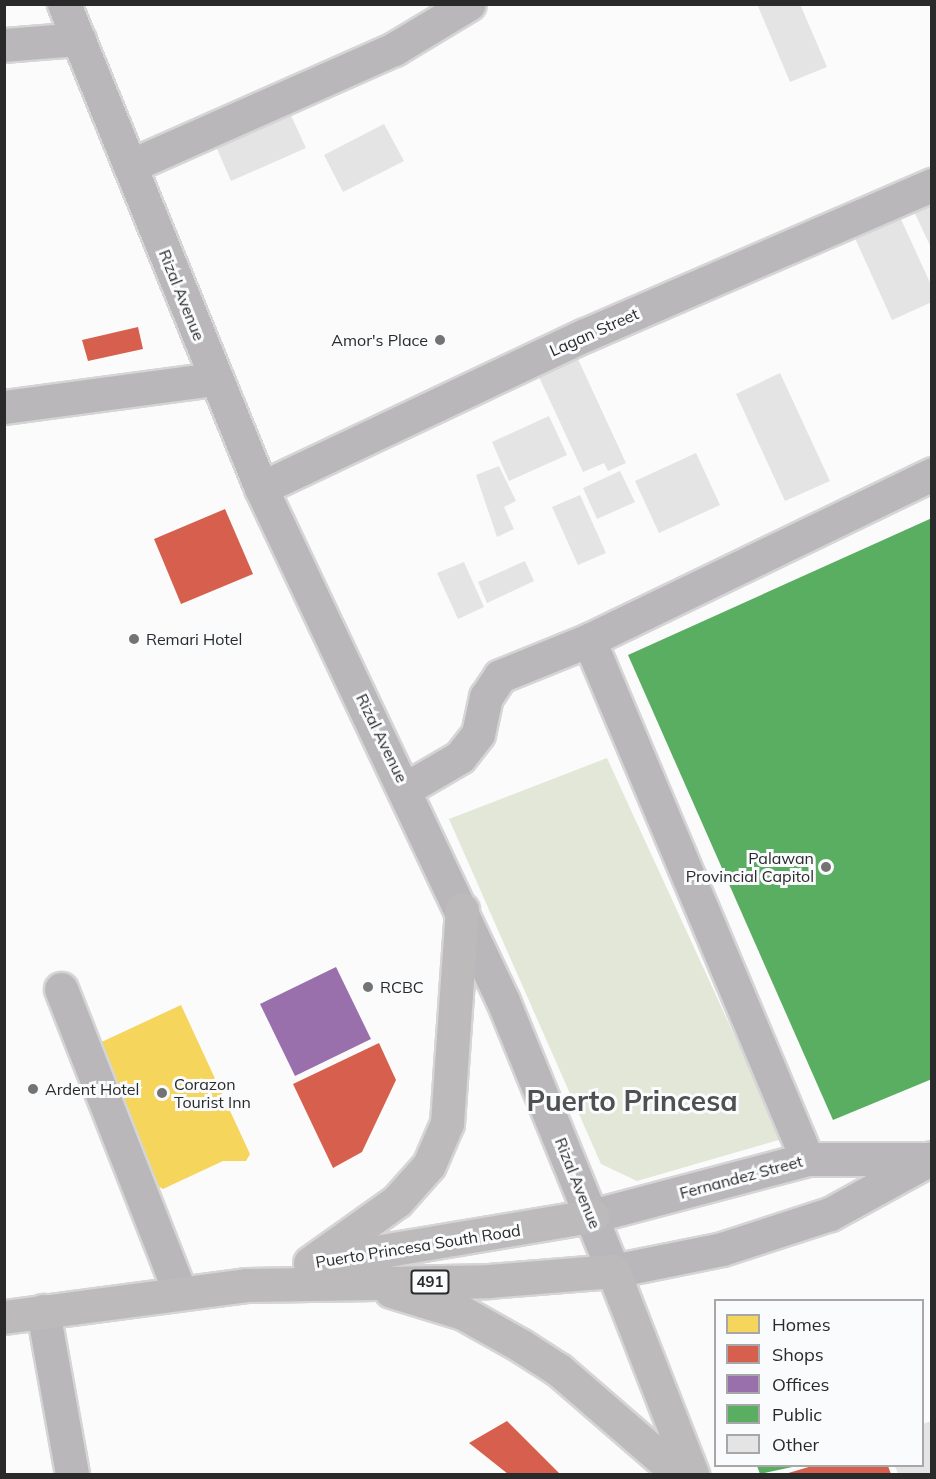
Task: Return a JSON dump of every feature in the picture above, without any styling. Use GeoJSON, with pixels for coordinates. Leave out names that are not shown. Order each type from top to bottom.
{"type":"FeatureCollection","features":[{"type":"Feature","properties":{"kind":"main road"},"geometry":{"type":"LineString","coordinates":[[310,1263],[397,1201],[429,1165],[447,1124],[462,910]]}},
{"type":"Feature","properties":{"kind":"main road","name":"Puerto Princesa South Road"},"geometry":{"type":"LineString","coordinates":[[246,1285],[310,1263],[592,1216]]}},
{"type":"Feature","properties":{"kind":"main road","name":"Puerto Princesa South Road"},"geometry":{"type":"LineString","coordinates":[[4,1317],[246,1285],[613,1271]]}},
{"type":"Feature","properties":{"kind":"main road","name":"Rizal Avenue"},"geometry":{"type":"LineString","coordinates":[[613,1271],[692,1474]]}},
{"type":"Feature","properties":{"kind":"main road"},"geometry":{"type":"LineString","coordinates":[[363,1282],[463,1313],[520,1345],[559,1370],[679,1474]]}},
{"type":"Feature","properties":{"kind":"street","name":"Rizal Avenue"},"geometry":{"type":"LineString","coordinates":[[64,4],[261,488],[406,788],[462,910],[592,1216],[613,1271]]}},
{"type":"Feature","properties":{"kind":"street"},"geometry":{"type":"LineString","coordinates":[[130,166],[394,49],[469,4]]}},
{"type":"Feature","properties":{"kind":"street"},"geometry":{"type":"LineString","coordinates":[[4,45],[79,39]]}},
{"type":"Feature","properties":{"kind":"street","name":"Lagan Street"},"geometry":{"type":"LineString","coordinates":[[261,488],[585,335],[932,185]]}},
{"type":"Feature","properties":{"kind":"street"},"geometry":{"type":"LineString","coordinates":[[4,407],[215,379]]}},
{"type":"Feature","properties":{"kind":"street"},"geometry":{"type":"LineString","coordinates":[[406,788],[460,757],[478,734],[486,697],[500,676],[589,640],[932,474]]}},
{"type":"Feature","properties":{"kind":"street"},"geometry":{"type":"LineString","coordinates":[[589,640],[807,1160]]}},
{"type":"Feature","properties":{"kind":"street"},"geometry":{"type":"LineString","coordinates":[[61,989],[180,1293]]}},
{"type":"Feature","properties":{"kind":"street","name":"Fernandez Street"},"geometry":{"type":"LineString","coordinates":[[592,1216],[807,1160],[930,1159]]}},
{"type":"Feature","properties":{"kind":"street","name":"Fernandez Street"},"geometry":{"type":"LineString","coordinates":[[613,1271],[722,1249],[830,1214],[930,1159]]}},
{"type":"Feature","properties":{"kind":"street"},"geometry":{"type":"LineString","coordinates":[[43,1311],[72,1474]]}},
{"type":"Feature","properties":{"kind":"shaded area"},"geometry":{"type":"Polygon","coordinates":[[[607,758],[782,1139],[637,1181],[601,1164],[449,819],[607,758]]]}},
{"type":"Feature","properties":{"kind":"building: Homes"},"geometry":{"type":"Polygon","coordinates":[[[181,1005],[250,1154],[246,1161],[223,1161],[163,1189],[151,1182],[95,1045],[181,1005]]]}},
{"type":"Feature","properties":{"kind":"building: Shops"},"geometry":{"type":"Polygon","coordinates":[[[138,327],[143,349],[88,361],[82,340],[138,327]]]}},
{"type":"Feature","properties":{"kind":"building: Shops"},"geometry":{"type":"Polygon","coordinates":[[[225,509],[253,574],[181,604],[154,539],[225,509]]]}},
{"type":"Feature","properties":{"kind":"building: Shops"},"geometry":{"type":"Polygon","coordinates":[[[379,1043],[396,1080],[362,1152],[333,1168],[293,1084],[379,1043]]]}},
{"type":"Feature","properties":{"kind":"building: Shops"},"geometry":{"type":"Polygon","coordinates":[[[507,1421],[560,1474],[508,1474],[469,1443],[507,1421]]]}},
{"type":"Feature","properties":{"kind":"building: Shops"},"geometry":{"type":"Polygon","coordinates":[[[809,1467],[888,1467],[891,1474],[785,1474],[809,1467]]]}},
{"type":"Feature","properties":{"kind":"building: Offices"},"geometry":{"type":"Polygon","coordinates":[[[336,967],[371,1039],[295,1076],[260,1004],[336,967]]]}},
{"type":"Feature","properties":{"kind":"building: Public","name":"Palawan Provincial Capitol"},"geometry":{"type":"Polygon","coordinates":[[[932,518],[932,1079],[833,1120],[628,655],[932,518]]]}},
{"type":"Feature","properties":{"kind":"building: Public"},"geometry":{"type":"Polygon","coordinates":[[[757,1467],[792,1467],[760,1474],[757,1467]]]}},
{"type":"Feature","properties":{"kind":"building: Other"},"geometry":{"type":"Polygon","coordinates":[[[757,4],[800,4],[827,67],[790,82],[757,4]]]}},
{"type":"Feature","properties":{"kind":"building: Other"},"geometry":{"type":"Polygon","coordinates":[[[288,109],[306,148],[231,181],[214,142],[288,109]]]}},
{"type":"Feature","properties":{"kind":"building: Other"},"geometry":{"type":"Polygon","coordinates":[[[384,124],[404,161],[343,192],[324,155],[384,124]]]}},
{"type":"Feature","properties":{"kind":"building: Other"},"geometry":{"type":"Polygon","coordinates":[[[932,200],[932,250],[913,209],[932,200]]]}},
{"type":"Feature","properties":{"kind":"building: Other"},"geometry":{"type":"Polygon","coordinates":[[[899,215],[932,287],[932,302],[892,320],[854,236],[899,215]]]}},
{"type":"Feature","properties":{"kind":"building: Other"},"geometry":{"type":"Polygon","coordinates":[[[577,357],[626,463],[608,471],[604,463],[583,472],[538,375],[577,357]]]}},
{"type":"Feature","properties":{"kind":"building: Other"},"geometry":{"type":"Polygon","coordinates":[[[780,373],[830,481],[785,501],[736,394],[780,373]]]}},
{"type":"Feature","properties":{"kind":"building: Other"},"geometry":{"type":"Polygon","coordinates":[[[549,416],[567,455],[509,481],[492,442],[549,416]]]}},
{"type":"Feature","properties":{"kind":"building: Other"},"geometry":{"type":"Polygon","coordinates":[[[696,453],[720,505],[659,533],[635,481],[696,453]]]}},
{"type":"Feature","properties":{"kind":"building: Other"},"geometry":{"type":"Polygon","coordinates":[[[499,466],[516,501],[504,507],[514,529],[497,537],[476,475],[499,466]]]}},
{"type":"Feature","properties":{"kind":"building: Other"},"geometry":{"type":"Polygon","coordinates":[[[620,471],[635,502],[597,519],[583,488],[620,471]]]}},
{"type":"Feature","properties":{"kind":"building: Other"},"geometry":{"type":"Polygon","coordinates":[[[580,495],[606,553],[578,565],[552,507],[580,495]]]}},
{"type":"Feature","properties":{"kind":"building: Other"},"geometry":{"type":"Polygon","coordinates":[[[525,561],[534,581],[487,603],[478,582],[525,561]]]}},
{"type":"Feature","properties":{"kind":"building: Other"},"geometry":{"type":"Polygon","coordinates":[[[464,562],[484,607],[458,619],[437,573],[464,562]]]}},
{"type":"Feature","properties":{"kind":"building: Other"},"geometry":{"type":"Polygon","coordinates":[[[932,1421],[932,1474],[898,1474],[895,1467],[924,1467],[924,1423],[932,1421]]]}},
{"type":"Feature","properties":{"kind":"place","name":"Amor's Place"},"geometry":{"type":"Point","coordinates":[440,340]}},
{"type":"Feature","properties":{"kind":"place","name":"Remari Hotel"},"geometry":{"type":"Point","coordinates":[134,639]}},
{"type":"Feature","properties":{"kind":"place","name":"Palawan Provincial Capitol"},"geometry":{"type":"Point","coordinates":[826,867]}},
{"type":"Feature","properties":{"kind":"place","name":"RCBC"},"geometry":{"type":"Point","coordinates":[368,987]}},
{"type":"Feature","properties":{"kind":"place","name":"Ardent Hotel"},"geometry":{"type":"Point","coordinates":[33,1089]}},
{"type":"Feature","properties":{"kind":"place","name":"Corazon Tourist Inn"},"geometry":{"type":"Point","coordinates":[162,1093]}},
{"type":"Feature","properties":{"kind":"district","name":"Puerto Princesa"},"geometry":{"type":"Point","coordinates":[632,1101]}}]}
